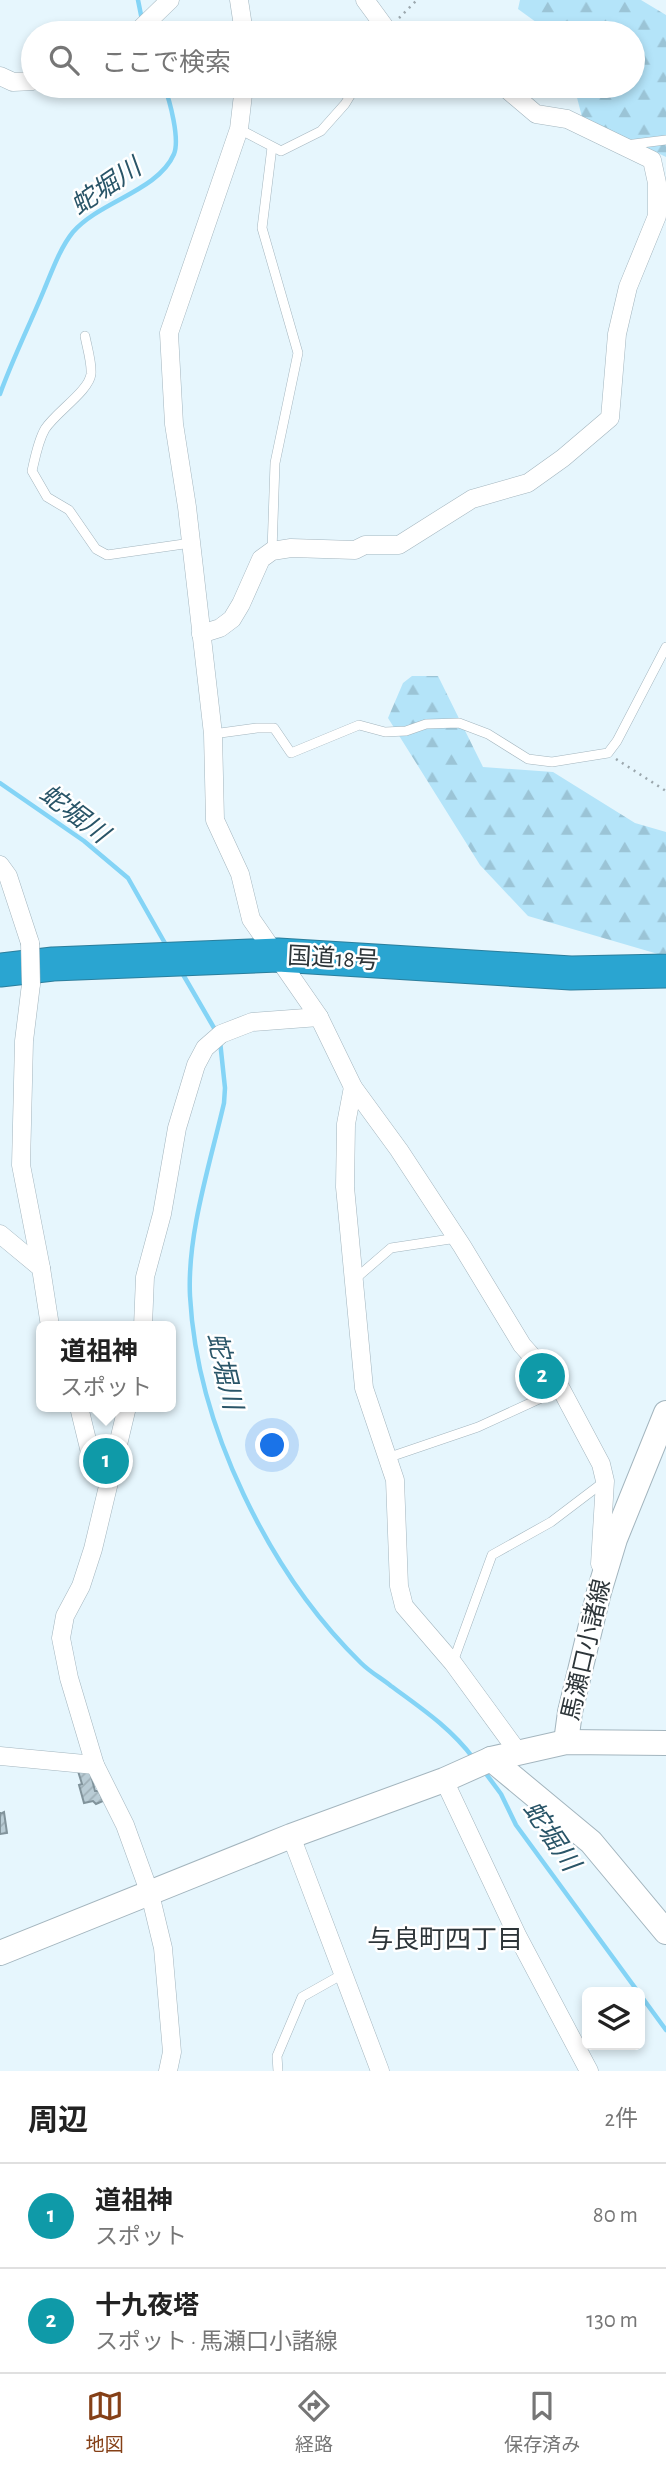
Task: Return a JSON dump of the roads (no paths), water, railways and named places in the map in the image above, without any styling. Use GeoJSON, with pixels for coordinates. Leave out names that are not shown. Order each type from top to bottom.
{"type":"FeatureCollection","features":[{"type":"Feature","properties":{"kind":"highway","name":"国道18号"},"geometry":{"type":"LineString","coordinates":[[0,970],[53,964],[278,955],[571,973],[666,971]]}},
{"type":"Feature","properties":{"kind":"main road","name":"馬瀬口小諸線"},"geometry":{"type":"LineString","coordinates":[[0,1953],[291,1836],[444,1780],[491,1759],[566,1742],[569,1712],[615,1539],[660,1445],[666,1413]]}},
{"type":"Feature","properties":{"kind":"main road"},"geometry":{"type":"LineString","coordinates":[[566,1742],[666,1743]]}},
{"type":"Feature","properties":{"kind":"main road"},"geometry":{"type":"LineString","coordinates":[[491,1759],[591,1842],[666,1932]]}},
{"type":"Feature","properties":{"kind":"street"},"geometry":{"type":"LineString","coordinates":[[148,21],[170,0]]}},
{"type":"Feature","properties":{"kind":"street"},"geometry":{"type":"LineString","coordinates":[[239,0],[242,21]]}},
{"type":"Feature","properties":{"kind":"street"},"geometry":{"type":"LineString","coordinates":[[365,0],[380,21]]}},
{"type":"Feature","properties":{"kind":"street"},"geometry":{"type":"LineString","coordinates":[[0,76],[13,82],[21,82]]}},
{"type":"Feature","properties":{"kind":"street"},"geometry":{"type":"LineString","coordinates":[[243,98],[239,129],[169,333],[174,424],[213,734],[215,820],[240,874],[251,919],[319,1017],[353,1087],[399,1150],[457,1238],[523,1345],[561,1389],[601,1464],[605,1480],[599,1592]]}},
{"type":"Feature","properties":{"kind":"street"},"geometry":{"type":"LineString","coordinates":[[201,634],[220,628],[232,619],[261,559],[272,551],[291,548],[355,550],[365,545],[399,545],[472,499],[528,483],[563,458],[610,418],[617,334],[628,287],[657,216],[657,183],[652,160],[567,119],[537,114],[518,98]]}},
{"type":"Feature","properties":{"kind":"street"},"geometry":{"type":"LineString","coordinates":[[0,865],[8,876],[30,943],[31,984],[24,1041],[22,1165],[49,1321]]}},
{"type":"Feature","properties":{"kind":"street"},"geometry":{"type":"LineString","coordinates":[[143,1321],[145,1277],[162,1214],[177,1128],[196,1065],[205,1048],[222,1034],[253,1022],[319,1017]]}},
{"type":"Feature","properties":{"kind":"street"},"geometry":{"type":"LineString","coordinates":[[353,1087],[346,1124],[345,1187],[364,1388],[395,1480],[399,1586],[404,1606],[453,1663],[518,1752]]}},
{"type":"Feature","properties":{"kind":"street"},"geometry":{"type":"LineString","coordinates":[[0,1234],[41,1268]]}},
{"type":"Feature","properties":{"kind":"street"},"geometry":{"type":"LineString","coordinates":[[80,1412],[94,1469],[109,1477]]}},
{"type":"Feature","properties":{"kind":"street"},"geometry":{"type":"LineString","coordinates":[[126,1412],[93,1549],[81,1586],[65,1616],[61,1638],[69,1678],[95,1765],[125,1825],[150,1894],[163,1948],[172,2052],[168,2071]]}},
{"type":"Feature","properties":{"kind":"street"},"geometry":{"type":"LineString","coordinates":[[0,1756],[95,1765]]}},
{"type":"Feature","properties":{"kind":"street"},"geometry":{"type":"LineString","coordinates":[[444,1780],[518,1937],[589,2071]]}},
{"type":"Feature","properties":{"kind":"street"},"geometry":{"type":"LineString","coordinates":[[291,1836],[380,2071]]}},
{"type":"Feature","properties":{"kind":"lane"},"geometry":{"type":"LineString","coordinates":[[239,129],[281,151],[321,131],[349,98]]}},
{"type":"Feature","properties":{"kind":"lane"},"geometry":{"type":"LineString","coordinates":[[622,146],[666,140]]}},
{"type":"Feature","properties":{"kind":"lane"},"geometry":{"type":"LineString","coordinates":[[272,147],[262,228],[298,353],[275,464],[272,551]]}},
{"type":"Feature","properties":{"kind":"lane"},"geometry":{"type":"LineString","coordinates":[[85,336],[91,374],[86,388],[61,410],[43,432],[32,471],[47,497],[69,510],[96,549],[107,555],[191,543]]}},
{"type":"Feature","properties":{"kind":"lane"},"geometry":{"type":"LineString","coordinates":[[213,734],[274,728],[291,753],[359,725],[385,732],[406,732],[426,724],[459,723],[488,734],[527,759],[552,762],[608,753],[617,741],[666,647]]}},
{"type":"Feature","properties":{"kind":"lane"},"geometry":{"type":"LineString","coordinates":[[354,1280],[391,1248],[457,1238]]}},
{"type":"Feature","properties":{"kind":"lane"},"geometry":{"type":"LineString","coordinates":[[386,1458],[478,1427],[561,1389]]}},
{"type":"Feature","properties":{"kind":"lane"},"geometry":{"type":"LineString","coordinates":[[453,1663],[492,1555],[551,1522],[605,1480]]}},
{"type":"Feature","properties":{"kind":"lane"},"geometry":{"type":"LineString","coordinates":[[278,2071],[276,2056],[302,1997],[343,1974]]}},
{"type":"Feature","properties":{"kind":"waterway","name":"蛇堀川"},"geometry":{"type":"LineString","coordinates":[[138,0],[142,20]]}},
{"type":"Feature","properties":{"kind":"waterway","name":"蛇堀川"},"geometry":{"type":"LineString","coordinates":[[0,394],[68,238],[84,221],[155,177],[166,167],[174,154],[175,130],[168,98]]}},
{"type":"Feature","properties":{"kind":"waterway","name":"蛇堀川"},"geometry":{"type":"LineString","coordinates":[[0,783],[84,841],[128,878],[166,945]]}},
{"type":"Feature","properties":{"kind":"waterway","name":"蛇堀川"},"geometry":{"type":"LineString","coordinates":[[181,971],[217,1033]]}},
{"type":"Feature","properties":{"kind":"waterway","name":"蛇堀川"},"geometry":{"type":"LineString","coordinates":[[220,1041],[224,1103],[196,1224],[190,1296],[196,1345],[207,1396],[223,1446],[268,1542],[296,1586],[328,1627],[364,1666],[435,1719],[474,1759]]}},
{"type":"Feature","properties":{"kind":"waterway","name":"蛇堀川"},"geometry":{"type":"LineString","coordinates":[[484,1771],[501,1794],[516,1825],[666,2030]]}},
{"type":"Feature","properties":{"kind":"place","name":"十九夜塔"},"geometry":{"type":"Point","coordinates":[542,1376]}},
{"type":"Feature","properties":{"kind":"place","name":"道祖神"},"geometry":{"type":"Point","coordinates":[106,1461]}},
{"type":"Feature","properties":{"kind":"district","name":"与良町四丁目"},"geometry":{"type":"Point","coordinates":[445,1940]}}]}
